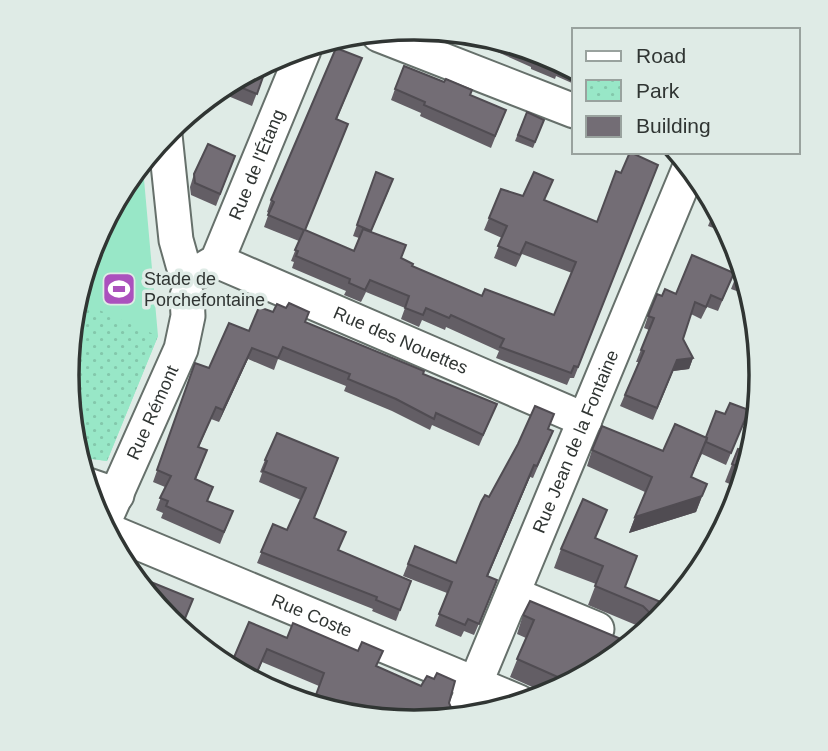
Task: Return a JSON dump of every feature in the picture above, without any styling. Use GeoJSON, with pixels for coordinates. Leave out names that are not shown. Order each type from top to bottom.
{"type":"FeatureCollection","features":[{"type":"Feature","properties":{"kind":"street"},"geometry":{"type":"LineString","coordinates":[[394,41],[572,110]]}},
{"type":"Feature","properties":{"kind":"street","name":"Rue de l'Étang"},"geometry":{"type":"LineString","coordinates":[[197,273],[299,61]]}},
{"type":"Feature","properties":{"kind":"street","name":"Rue Rémont"},"geometry":{"type":"LineString","coordinates":[[103,501],[181,349],[197,273],[176,240],[166,149]]}},
{"type":"Feature","properties":{"kind":"street","name":"Rue Jean de la Fontaine"},"geometry":{"type":"LineString","coordinates":[[470,699],[685,178]]}},
{"type":"Feature","properties":{"kind":"street","name":"Rue des Nouettes"},"geometry":{"type":"LineString","coordinates":[[197,273],[585,420]]}},
{"type":"Feature","properties":{"kind":"street","name":"Rue Coste"},"geometry":{"type":"LineString","coordinates":[[120,536],[470,699],[494,700]]}},
{"type":"Feature","properties":{"kind":"street"},"geometry":{"type":"LineString","coordinates":[[513,594],[621,639]]}},
{"type":"Feature","properties":{"kind":"green space","name":"Stade de Porchefontaine"},"geometry":{"type":"Polygon","coordinates":[[[144,177],[158,336],[107,461],[89,460],[85,441],[79,397],[79,354],[85,310],[104,247],[144,177]]]}},
{"type":"Feature","properties":{"kind":"green space"},"geometry":{"type":"Polygon","coordinates":[[[86,304],[158,336],[107,461],[89,460],[85,441],[79,397],[79,354],[86,304]]]}},
{"type":"Feature","properties":{"kind":"building"},"geometry":{"type":"Polygon","coordinates":[[[339,49],[362,58],[336,119],[348,124],[305,230],[354,251],[363,229],[406,245],[401,258],[413,264],[412,266],[482,296],[485,289],[554,315],[576,262],[526,242],[520,255],[498,246],[507,226],[489,218],[501,189],[523,196],[534,172],[553,180],[544,200],[597,222],[616,171],[621,173],[629,154],[658,165],[578,367],[574,366],[571,373],[500,347],[504,339],[451,315],[449,318],[426,308],[423,315],[405,308],[409,296],[370,280],[365,290],[349,283],[350,279],[296,256],[298,251],[295,250],[304,230],[268,215],[274,202],[271,200],[335,50],[339,49]]]}},
{"type":"Feature","properties":{"kind":"building"},"geometry":{"type":"Polygon","coordinates":[[[404,66],[472,90],[470,95],[506,110],[495,136],[424,105],[425,102],[395,89],[404,66]]]}},
{"type":"Feature","properties":{"kind":"building"},"geometry":{"type":"Polygon","coordinates":[[[263,76],[257,94],[242,88],[263,76]]]}},
{"type":"Feature","properties":{"kind":"building"},"geometry":{"type":"Polygon","coordinates":[[[527,112],[544,120],[535,142],[518,135],[527,112]]]}},
{"type":"Feature","properties":{"kind":"building"},"geometry":{"type":"Polygon","coordinates":[[[208,144],[235,156],[220,194],[195,183],[194,174],[208,144]]]}},
{"type":"Feature","properties":{"kind":"building"},"geometry":{"type":"Polygon","coordinates":[[[376,172],[393,179],[371,231],[357,225],[376,172]]]}},
{"type":"Feature","properties":{"kind":"building"},"geometry":{"type":"Polygon","coordinates":[[[692,255],[732,272],[722,300],[711,295],[706,307],[695,302],[683,339],[693,358],[677,360],[657,408],[625,395],[644,351],[641,350],[654,318],[648,316],[657,294],[662,296],[665,289],[676,294],[692,255]]]}},
{"type":"Feature","properties":{"kind":"building"},"geometry":{"type":"Polygon","coordinates":[[[289,303],[309,312],[305,322],[497,404],[483,435],[436,413],[434,419],[396,399],[348,379],[350,374],[283,347],[278,358],[252,348],[223,410],[216,407],[198,447],[207,450],[195,479],[213,487],[207,501],[233,511],[224,532],[166,506],[168,501],[160,498],[171,476],[157,470],[195,363],[209,368],[229,323],[249,331],[259,307],[273,312],[277,304],[286,308],[289,303]]]}},
{"type":"Feature","properties":{"kind":"building"},"geometry":{"type":"Polygon","coordinates":[[[730,403],[747,409],[731,453],[706,442],[716,411],[725,414],[730,403]]]}},
{"type":"Feature","properties":{"kind":"building"},"geometry":{"type":"Polygon","coordinates":[[[535,406],[554,414],[548,429],[553,431],[537,466],[534,465],[487,576],[497,580],[479,624],[468,619],[465,625],[439,614],[452,582],[408,564],[415,546],[456,563],[481,502],[485,495],[489,497],[535,406]]]}},
{"type":"Feature","properties":{"kind":"building"},"geometry":{"type":"Polygon","coordinates":[[[675,424],[707,438],[691,477],[707,484],[702,496],[635,517],[652,477],[592,450],[602,426],[663,451],[675,424]]]}},
{"type":"Feature","properties":{"kind":"building"},"geometry":{"type":"Polygon","coordinates":[[[277,433],[338,458],[314,518],[346,532],[338,550],[411,581],[400,610],[376,600],[377,597],[261,552],[273,524],[287,530],[306,488],[263,471],[277,433]]]}},
{"type":"Feature","properties":{"kind":"building"},"geometry":{"type":"Polygon","coordinates":[[[738,449],[741,450],[737,466],[732,464],[738,449]]]}},
{"type":"Feature","properties":{"kind":"building"},"geometry":{"type":"Polygon","coordinates":[[[583,499],[607,510],[595,538],[637,556],[625,587],[661,602],[650,614],[643,606],[595,586],[603,566],[561,549],[583,499]]]}},
{"type":"Feature","properties":{"kind":"building"},"geometry":{"type":"Polygon","coordinates":[[[149,581],[193,599],[184,620],[149,581]]]}},
{"type":"Feature","properties":{"kind":"building"},"geometry":{"type":"Polygon","coordinates":[[[530,601],[621,639],[582,666],[559,677],[517,659],[534,620],[523,615],[530,601]]]}},
{"type":"Feature","properties":{"kind":"building"},"geometry":{"type":"Polygon","coordinates":[[[249,622],[287,638],[293,623],[358,651],[362,642],[383,651],[376,666],[421,686],[427,676],[434,679],[437,673],[455,681],[449,703],[451,709],[392,710],[327,699],[316,696],[324,673],[267,649],[257,672],[234,658],[249,622]]]}},
{"type":"Feature","properties":{"kind":"place","name":"Stade de Porchefontaine"},"geometry":{"type":"Point","coordinates":[119,289]}}]}
